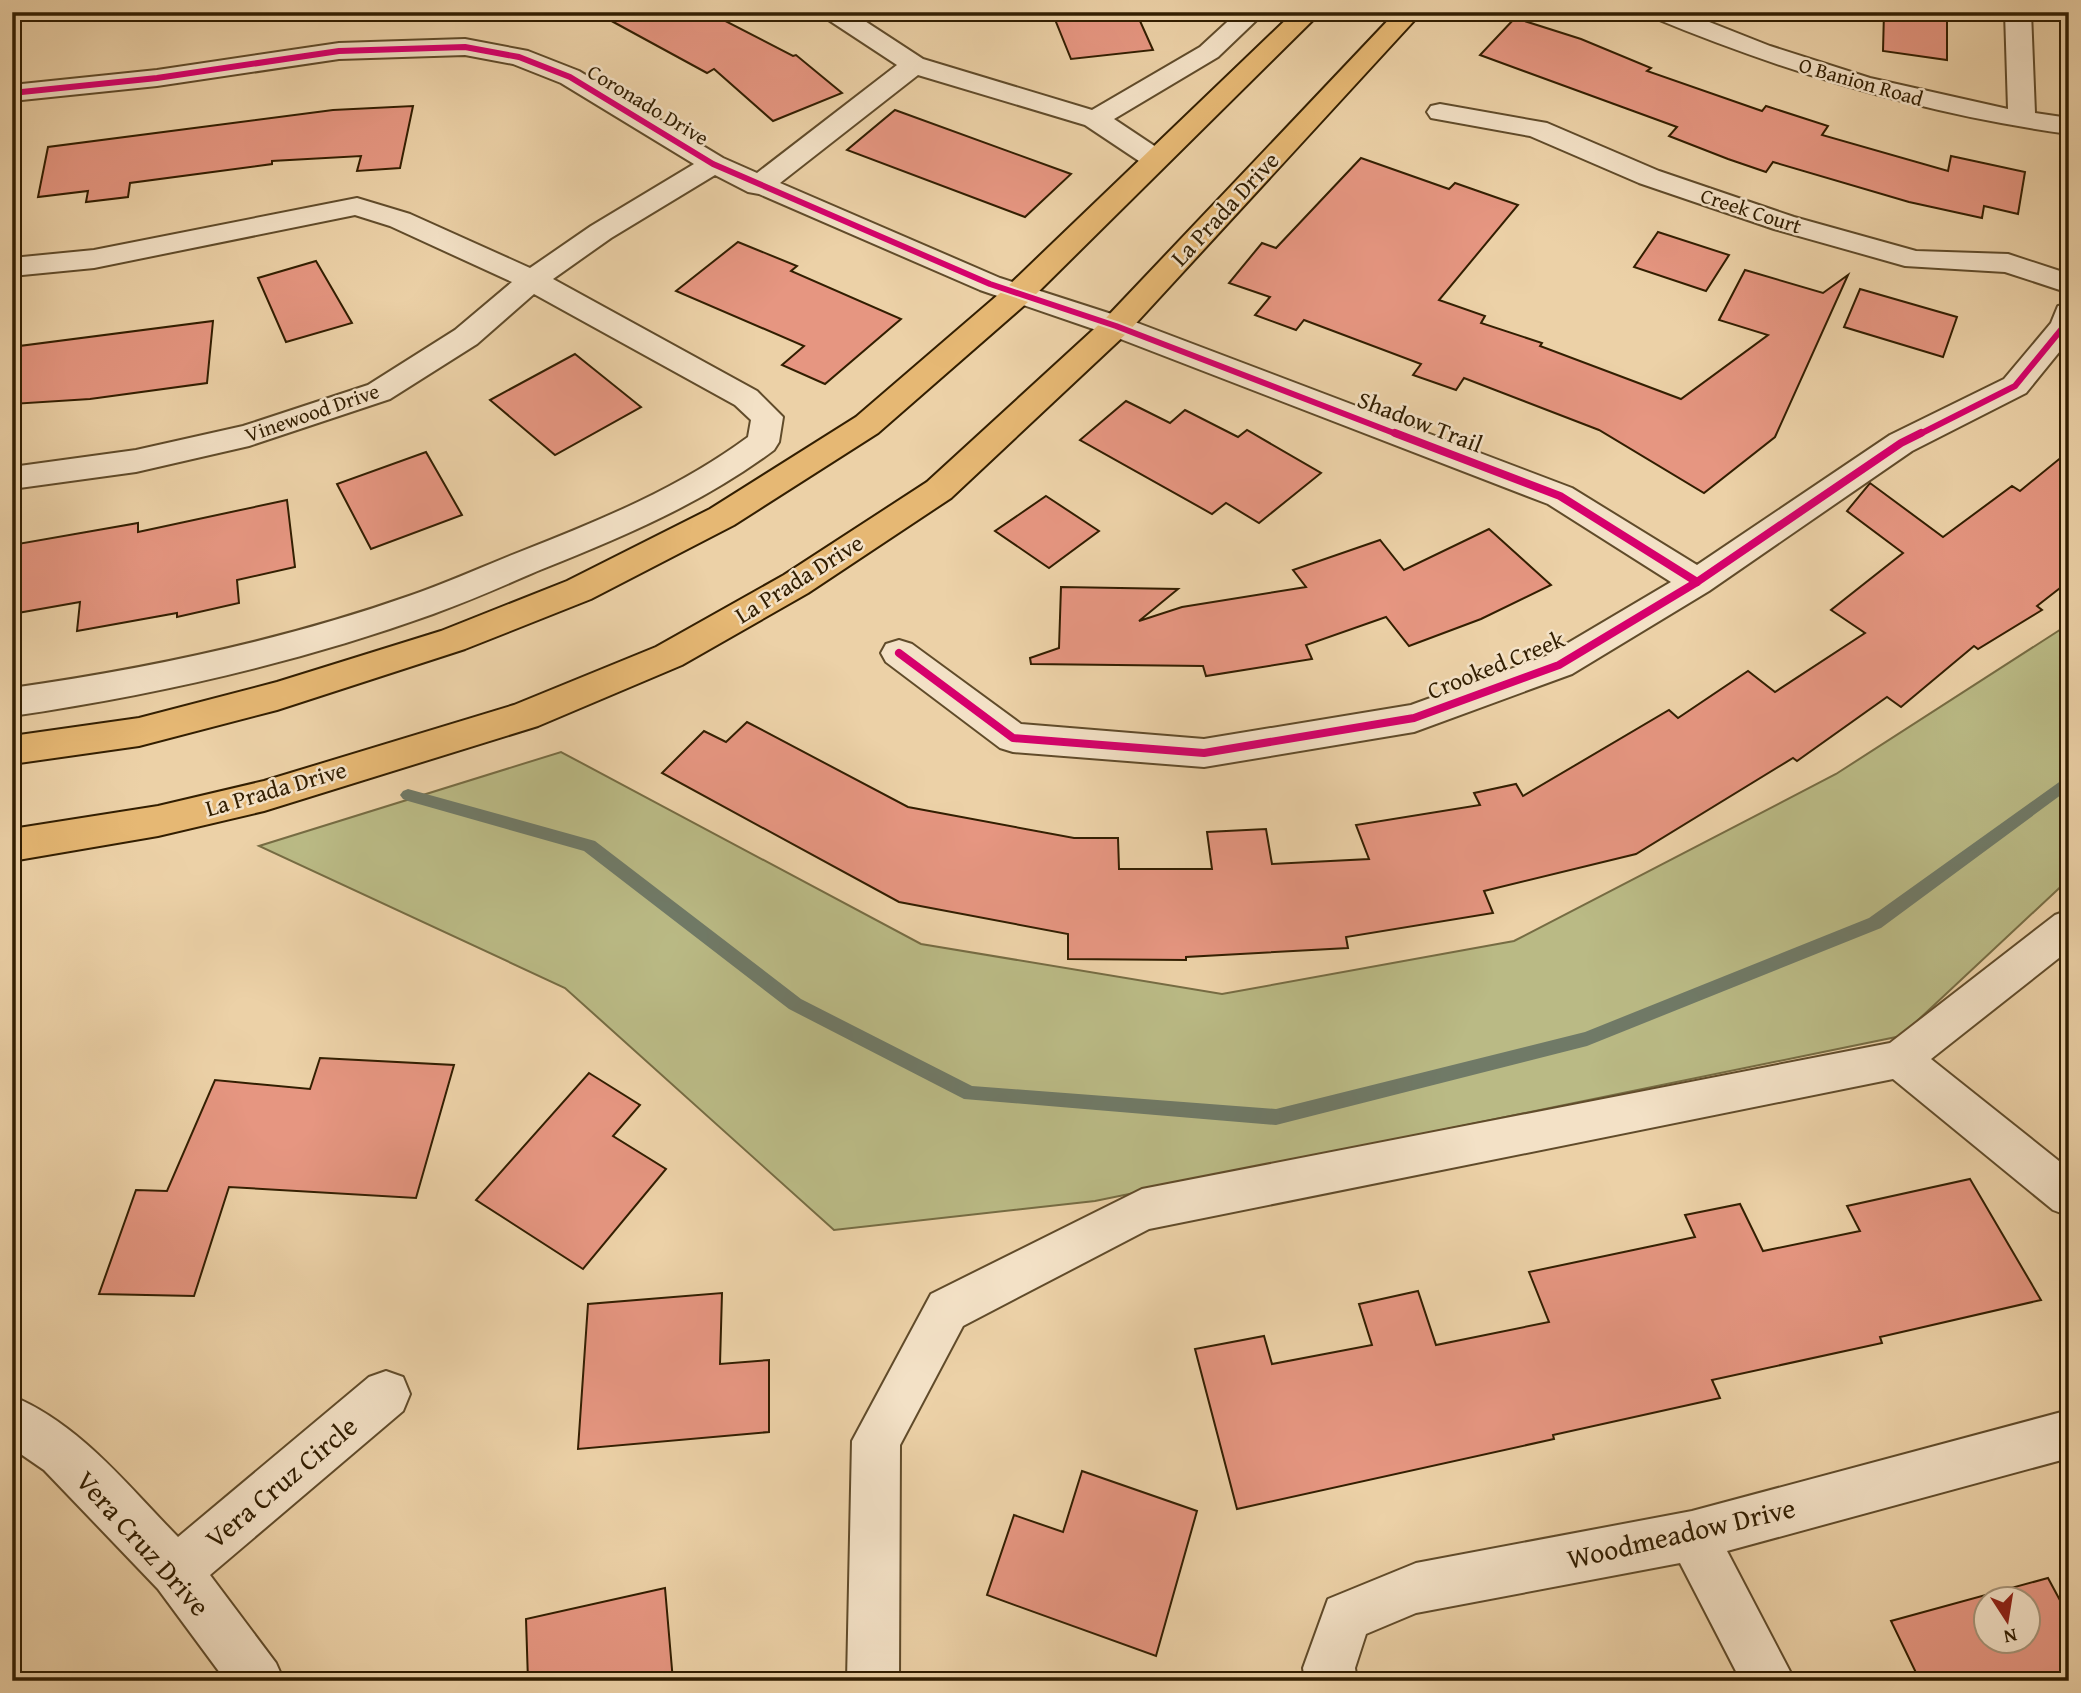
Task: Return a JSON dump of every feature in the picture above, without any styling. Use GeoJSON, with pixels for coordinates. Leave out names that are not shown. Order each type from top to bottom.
{"type":"FeatureCollection","features":[{"type":"Feature","properties":{"kind":"main road"},"geometry":{"type":"LineString","coordinates":[[12,750],[139,732],[277,696],[453,640],[579,590],[722,517],[867,425],[1017,295],[1309,12]]}},
{"type":"Feature","properties":{"kind":"main road","name":"La Prada Drive"},"geometry":{"type":"LineString","coordinates":[[12,845],[159,821],[264,796],[525,716],[669,656],[796,584],[939,490],[1116,326],[1410,12]]}},
{"type":"Feature","properties":{"kind":"street"},"geometry":{"type":"LineString","coordinates":[[833,12],[914,65],[1095,119],[1155,159]]}},
{"type":"Feature","properties":{"kind":"street"},"geometry":{"type":"LineString","coordinates":[[1095,119],[1209,52],[1253,12]]}},
{"type":"Feature","properties":{"kind":"street","name":"O Banion Road"},"geometry":{"type":"LineString","coordinates":[[1661,12],[1712,34],[1850,83],[2022,120],[2069,126]]}},
{"type":"Feature","properties":{"kind":"street"},"geometry":{"type":"LineString","coordinates":[[2018,12],[2022,120]]}},
{"type":"Feature","properties":{"kind":"street","name":"Coronado Drive"},"geometry":{"type":"LineString","coordinates":[[12,93],[157,78],[339,51],[466,47],[519,57],[570,77],[713,164],[758,186],[1017,295],[1116,326]]}},
{"type":"Feature","properties":{"kind":"street"},"geometry":{"type":"LineString","coordinates":[[758,186],[914,65]]}},
{"type":"Feature","properties":{"kind":"street","name":"Creek Court"},"geometry":{"type":"LineString","coordinates":[[1440,112],[1537,129],[1649,177],[1784,223],[1915,260],[2008,263],[2069,284]]}},
{"type":"Feature","properties":{"kind":"street","name":"Vinewood Drive"},"geometry":{"type":"LineString","coordinates":[[12,478],[136,461],[249,435],[379,392],[466,337],[531,280],[601,232],[713,164]]}},
{"type":"Feature","properties":{"kind":"street"},"geometry":{"type":"LineString","coordinates":[[12,267],[94,260],[357,206],[400,220],[531,280],[746,398],[767,417],[762,442],[730,468],[623,524],[406,610],[211,666],[81,693],[12,702]]}},
{"type":"Feature","properties":{"kind":"street","name":"Crooked Creek"},"geometry":{"type":"LineString","coordinates":[[899,653],[1013,738],[1204,753],[1414,718],[1559,665],[1697,582],[1901,443],[2015,386],[2065,324],[2069,313]]}},
{"type":"Feature","properties":{"kind":"street","name":"Shadow Trail"},"geometry":{"type":"LineString","coordinates":[[1116,326],[1560,496],[1697,582]]}},
{"type":"Feature","properties":{"kind":"street"},"geometry":{"type":"LineString","coordinates":[[873,1681],[876,1441],[947,1310],[1142,1210],[1900,1059],[2069,927]]}},
{"type":"Feature","properties":{"kind":"street"},"geometry":{"type":"LineString","coordinates":[[1900,1059],[2069,1196]]}},
{"type":"Feature","properties":{"kind":"street","name":"Vera Cruz Circle"},"geometry":{"type":"LineString","coordinates":[[176,1571],[386,1394]]}},
{"type":"Feature","properties":{"kind":"street","name":"Vera Cruz Drive"},"geometry":{"type":"LineString","coordinates":[[12,1420],[61,1453],[176,1571],[258,1681]]}},
{"type":"Feature","properties":{"kind":"street","name":"Woodmeadow Drive"},"geometry":{"type":"LineString","coordinates":[[1330,1674],[1346,1617],[1416,1588],[1692,1536],[2069,1434]]}},
{"type":"Feature","properties":{"kind":"street"},"geometry":{"type":"LineString","coordinates":[[1692,1536],[1769,1681]]}},
{"type":"Feature","properties":{"kind":"green space"},"geometry":{"type":"Polygon","coordinates":[[[2069,624],[2069,879],[1901,1036],[1095,1201],[834,1230],[565,988],[259,846],[561,752],[921,944],[1222,994],[1514,941],[1836,774],[2069,624]]]}},
{"type":"Feature","properties":{"kind":"building"},"geometry":{"type":"Polygon","coordinates":[[[595,12],[708,12],[793,56],[796,55],[842,93],[773,121],[714,69],[707,73],[595,12]]]}},
{"type":"Feature","properties":{"kind":"building"},"geometry":{"type":"Polygon","coordinates":[[[1052,12],[1136,12],[1153,50],[1071,59],[1052,12]]]}},
{"type":"Feature","properties":{"kind":"building"},"geometry":{"type":"Polygon","coordinates":[[[1884,12],[1917,12],[1947,17],[1947,60],[1883,51],[1884,12]]]}},
{"type":"Feature","properties":{"kind":"building"},"geometry":{"type":"Polygon","coordinates":[[[1515,18],[1581,39],[1651,68],[1647,71],[1762,111],[1766,106],[1828,126],[1822,135],[1948,171],[1951,156],[2025,172],[2018,214],[1984,206],[1982,218],[1909,202],[1773,162],[1766,172],[1728,159],[1669,136],[1677,127],[1480,55],[1515,18]]]}},
{"type":"Feature","properties":{"kind":"building"},"geometry":{"type":"Polygon","coordinates":[[[413,106],[400,168],[357,171],[361,156],[272,161],[272,164],[130,183],[128,197],[86,202],[88,191],[38,197],[48,147],[333,110],[413,106]]]}},
{"type":"Feature","properties":{"kind":"building"},"geometry":{"type":"Polygon","coordinates":[[[895,110],[1071,174],[1025,217],[847,150],[895,110]]]}},
{"type":"Feature","properties":{"kind":"building"},"geometry":{"type":"Polygon","coordinates":[[[1361,158],[1449,189],[1455,183],[1518,205],[1439,300],[1485,316],[1481,323],[1542,343],[1540,346],[1681,399],[1768,335],[1719,320],[1745,270],[1823,293],[1848,275],[1775,437],[1704,493],[1599,430],[1464,378],[1456,390],[1413,375],[1421,364],[1304,320],[1296,330],[1255,315],[1270,297],[1229,283],[1262,243],[1276,248],[1361,158]]]}},
{"type":"Feature","properties":{"kind":"building"},"geometry":{"type":"Polygon","coordinates":[[[1658,232],[1729,255],[1706,291],[1634,267],[1658,232]]]}},
{"type":"Feature","properties":{"kind":"building"},"geometry":{"type":"Polygon","coordinates":[[[738,242],[797,266],[791,271],[901,319],[825,384],[782,365],[804,346],[676,291],[738,242]]]}},
{"type":"Feature","properties":{"kind":"building"},"geometry":{"type":"Polygon","coordinates":[[[316,261],[352,323],[286,342],[258,278],[316,261]]]}},
{"type":"Feature","properties":{"kind":"building"},"geometry":{"type":"Polygon","coordinates":[[[1860,289],[1957,317],[1943,357],[1844,327],[1860,289]]]}},
{"type":"Feature","properties":{"kind":"building"},"geometry":{"type":"Polygon","coordinates":[[[213,321],[207,383],[90,399],[12,404],[12,347],[213,321]]]}},
{"type":"Feature","properties":{"kind":"building"},"geometry":{"type":"Polygon","coordinates":[[[575,354],[641,407],[555,455],[490,400],[575,354]]]}},
{"type":"Feature","properties":{"kind":"building"},"geometry":{"type":"Polygon","coordinates":[[[1126,401],[1170,423],[1185,410],[1238,437],[1247,430],[1321,473],[1259,523],[1226,503],[1212,514],[1080,440],[1126,401]]]}},
{"type":"Feature","properties":{"kind":"building"},"geometry":{"type":"Polygon","coordinates":[[[2069,451],[2069,581],[2037,606],[2042,610],[1978,649],[1974,646],[1901,707],[1887,697],[1797,761],[1793,758],[1636,854],[1484,891],[1493,913],[1346,937],[1348,948],[1186,957],[1186,960],[1068,959],[1068,934],[899,902],[662,773],[704,731],[726,742],[747,722],[908,807],[1074,838],[1118,838],[1119,869],[1212,869],[1207,832],[1266,829],[1272,864],[1369,859],[1356,825],[1480,805],[1474,793],[1516,784],[1523,796],[1669,710],[1678,718],[1748,671],[1775,692],[1865,633],[1831,610],[1903,553],[1847,511],[1870,483],[1943,537],[2012,486],[2020,491],[2069,451]]]}},
{"type":"Feature","properties":{"kind":"building"},"geometry":{"type":"Polygon","coordinates":[[[426,452],[462,515],[371,549],[337,484],[426,452]]]}},
{"type":"Feature","properties":{"kind":"building"},"geometry":{"type":"Polygon","coordinates":[[[1046,496],[1099,531],[1049,568],[995,531],[1046,496]]]}},
{"type":"Feature","properties":{"kind":"building"},"geometry":{"type":"Polygon","coordinates":[[[287,500],[295,567],[237,580],[239,603],[177,617],[177,613],[77,631],[80,602],[12,614],[12,545],[138,523],[138,532],[287,500]]]}},
{"type":"Feature","properties":{"kind":"building"},"geometry":{"type":"Polygon","coordinates":[[[1489,529],[1551,585],[1481,619],[1409,646],[1386,617],[1306,645],[1312,659],[1206,676],[1203,666],[1031,664],[1030,658],[1059,648],[1061,587],[1178,589],[1139,621],[1182,607],[1306,587],[1293,570],[1380,540],[1404,570],[1489,529]]]}},
{"type":"Feature","properties":{"kind":"building"},"geometry":{"type":"Polygon","coordinates":[[[320,1058],[454,1065],[416,1198],[229,1187],[194,1296],[99,1294],[136,1190],[167,1191],[215,1080],[310,1089],[320,1058]]]}},
{"type":"Feature","properties":{"kind":"building"},"geometry":{"type":"Polygon","coordinates":[[[589,1073],[640,1105],[613,1136],[666,1169],[583,1269],[476,1200],[589,1073]]]}},
{"type":"Feature","properties":{"kind":"building"},"geometry":{"type":"Polygon","coordinates":[[[1970,1179],[2041,1300],[1880,1337],[1882,1343],[1712,1380],[1720,1398],[1553,1435],[1554,1439],[1237,1509],[1195,1349],[1264,1336],[1272,1364],[1372,1345],[1359,1304],[1418,1291],[1436,1345],[1549,1322],[1529,1272],[1695,1237],[1685,1215],[1740,1204],[1763,1251],[1860,1231],[1847,1206],[1970,1179]]]}},
{"type":"Feature","properties":{"kind":"building"},"geometry":{"type":"Polygon","coordinates":[[[722,1293],[720,1364],[769,1360],[769,1432],[578,1449],[588,1304],[722,1293]]]}},
{"type":"Feature","properties":{"kind":"building"},"geometry":{"type":"Polygon","coordinates":[[[1082,1471],[1197,1511],[1156,1656],[987,1595],[1014,1515],[1063,1532],[1082,1471]]]}},
{"type":"Feature","properties":{"kind":"building"},"geometry":{"type":"Polygon","coordinates":[[[2048,1578],[2069,1617],[2069,1681],[1920,1681],[1891,1621],[1972,1599],[1972,1654],[2042,1654],[2042,1584],[2026,1584],[2048,1578]]]}},
{"type":"Feature","properties":{"kind":"building"},"geometry":{"type":"Polygon","coordinates":[[[665,1588],[673,1681],[528,1681],[526,1619],[665,1588]]]}},
{"type":"Feature","properties":{"kind":"waterway"},"geometry":{"type":"LineString","coordinates":[[408,795],[589,846],[795,1004],[970,1094],[1276,1117],[1587,1039],[1875,923],[2069,781]]}},
{"type":"Feature","properties":{"kind":"cycle path"},"geometry":{"type":"LineString","coordinates":[[12,93],[157,78],[339,51],[465,47],[519,57],[570,77],[713,164],[990,284],[1116,326],[1560,496],[1697,582]]}},
{"type":"Feature","properties":{"kind":"cycle path"},"geometry":{"type":"LineString","coordinates":[[899,653],[1013,738],[1204,753],[1414,718],[1559,665],[1697,582],[1901,443],[2015,386],[2065,325],[2069,313]]}}]}
